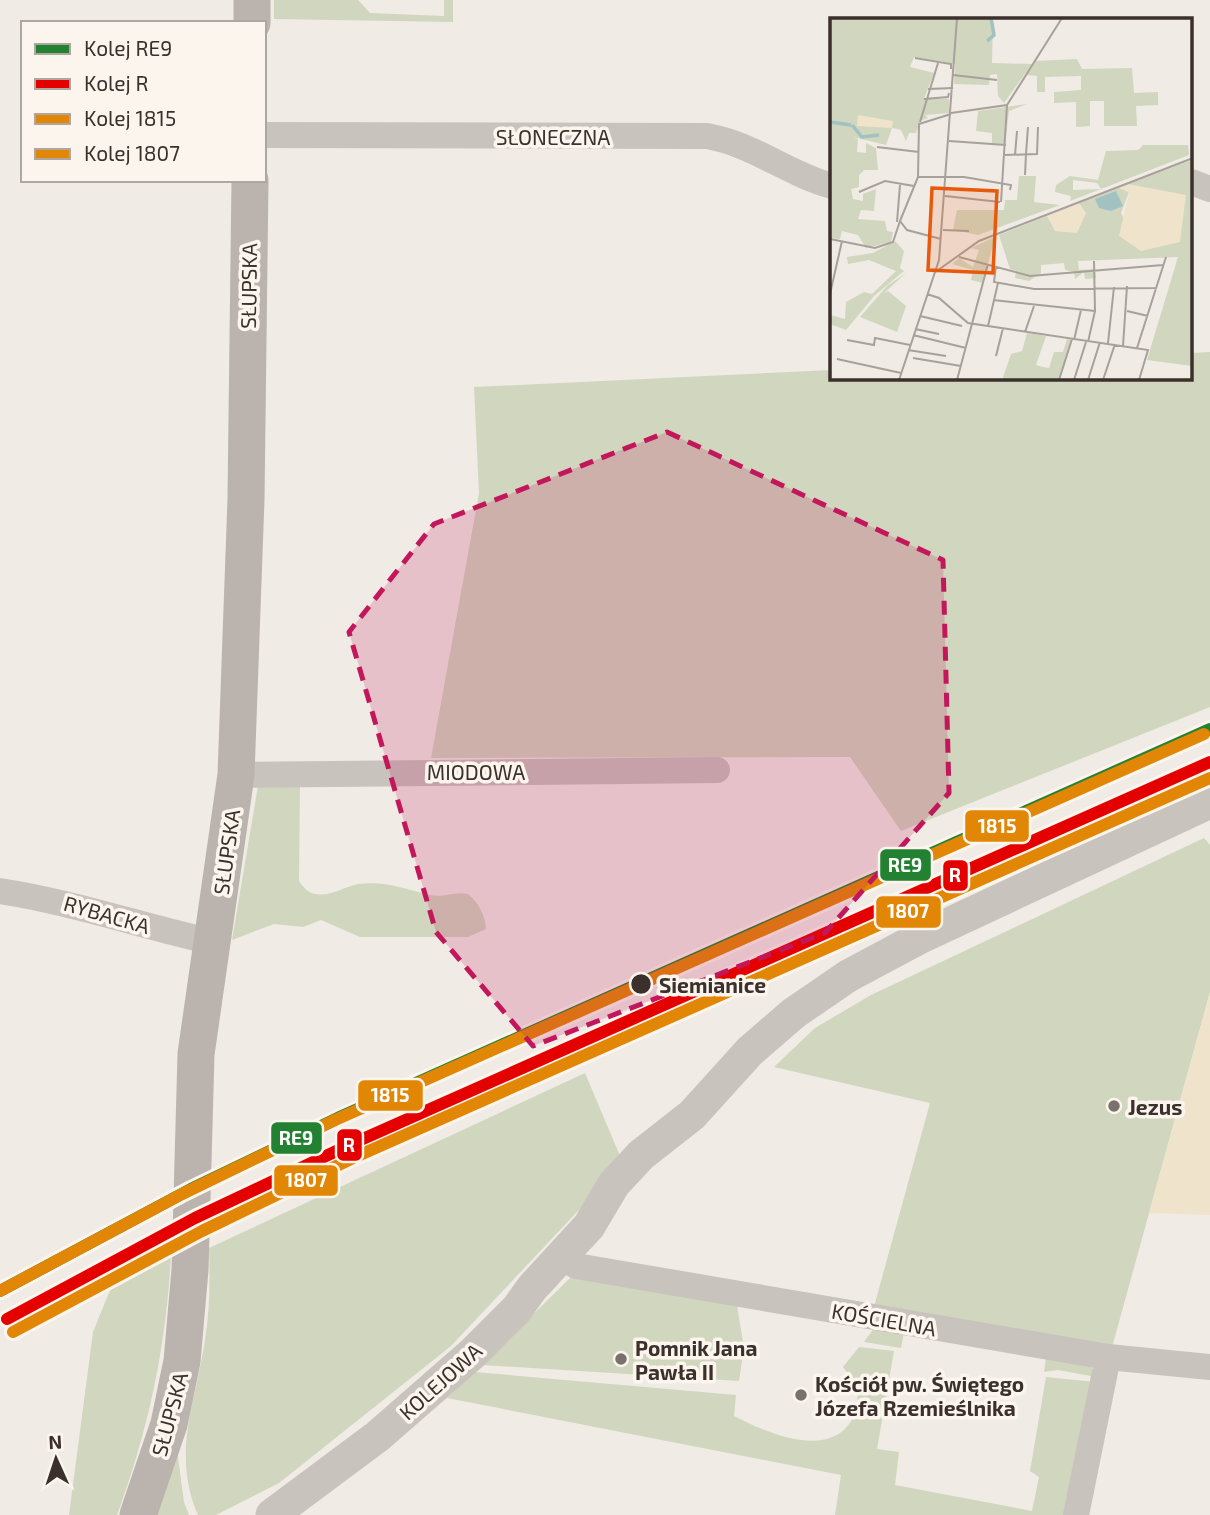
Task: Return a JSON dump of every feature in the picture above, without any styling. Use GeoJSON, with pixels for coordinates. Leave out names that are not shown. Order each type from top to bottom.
{"type":"FeatureCollection","features":[{"type":"Feature","properties":{"kind":"main road"},"geometry":{"type":"LineString","coordinates":[[252,0],[252,21]]}},
{"type":"Feature","properties":{"kind":"main road","name":"SŁUPSKA"},"geometry":{"type":"LineString","coordinates":[[138,1515],[169,1424],[183,1361],[189,1297],[196,1054],[236,775],[245,552],[250,182]]}},
{"type":"Feature","properties":{"kind":"street","name":"SŁONECZNA"},"geometry":{"type":"LineString","coordinates":[[266,135],[707,136],[752,148],[802,175],[830,185]]}},
{"type":"Feature","properties":{"kind":"street"},"geometry":{"type":"LineString","coordinates":[[1192,181],[1210,189]]}},
{"type":"Feature","properties":{"kind":"street","name":"MIODOWA"},"geometry":{"type":"LineString","coordinates":[[236,775],[717,770]]}},
{"type":"Feature","properties":{"kind":"street","name":"KOLEJOWA"},"geometry":{"type":"LineString","coordinates":[[272,1515],[370,1442],[435,1389],[517,1309],[589,1226],[623,1174],[641,1155],[692,1115],[750,1051],[794,1013],[848,975],[921,937],[1210,802]]}},
{"type":"Feature","properties":{"kind":"street","name":"RYBACKA"},"geometry":{"type":"LineString","coordinates":[[0,891],[58,900],[120,920],[213,942]]}},
{"type":"Feature","properties":{"kind":"street","name":"KOŚCIELNA"},"geometry":{"type":"LineString","coordinates":[[561,1256],[576,1266],[1108,1357],[1210,1367]]}},
{"type":"Feature","properties":{"kind":"street"},"geometry":{"type":"LineString","coordinates":[[1076,1515],[1108,1357]]}},
{"type":"Feature","properties":{"kind":"highlighted area"},"geometry":{"type":"Polygon","coordinates":[[[667,432],[943,560],[949,793],[825,933],[533,1046],[436,932],[349,632],[434,524],[667,432]]]}},
{"type":"Feature","properties":{"kind":"green space"},"geometry":{"type":"Polygon","coordinates":[[[274,0],[358,0],[370,13],[444,16],[444,0],[453,0],[453,22],[274,19],[274,0]]]}},
{"type":"Feature","properties":{"kind":"green space"},"geometry":{"type":"Polygon","coordinates":[[[1210,352],[1210,707],[901,831],[850,757],[431,758],[479,493],[474,387],[830,370],[830,380],[1192,380],[1192,353],[1210,352]]]}},
{"type":"Feature","properties":{"kind":"green space"},"geometry":{"type":"Polygon","coordinates":[[[300,779],[299,881],[306,889],[322,895],[359,884],[378,884],[435,896],[468,894],[481,910],[486,929],[468,937],[360,937],[321,920],[303,927],[274,924],[232,940],[259,780],[300,779]]]}},
{"type":"Feature","properties":{"kind":"green space"},"geometry":{"type":"Polygon","coordinates":[[[1204,838],[1210,845],[1210,992],[1111,1351],[872,1314],[930,1103],[774,1067],[815,1028],[871,995],[1204,838]]]}},
{"type":"Feature","properties":{"kind":"green space"},"geometry":{"type":"Polygon","coordinates":[[[585,1073],[623,1163],[451,1346],[279,1483],[216,1515],[198,1515],[186,1470],[186,1449],[207,1329],[209,1248],[585,1073]]]}},
{"type":"Feature","properties":{"kind":"green space"},"geometry":{"type":"Polygon","coordinates":[[[172,1230],[163,1340],[149,1410],[117,1515],[69,1515],[93,1332],[126,1251],[172,1230]]]}},
{"type":"Feature","properties":{"kind":"green space"},"geometry":{"type":"Polygon","coordinates":[[[571,1277],[736,1299],[744,1348],[739,1381],[482,1365],[571,1277]]]}},
{"type":"Feature","properties":{"kind":"green space"},"geometry":{"type":"Polygon","coordinates":[[[877,1324],[905,1328],[901,1348],[864,1342],[877,1324]]]}},
{"type":"Feature","properties":{"kind":"green space"},"geometry":{"type":"Polygon","coordinates":[[[859,1347],[894,1351],[877,1449],[899,1452],[895,1485],[1032,1511],[1039,1477],[1030,1471],[1046,1377],[1095,1382],[1069,1515],[835,1515],[841,1475],[447,1398],[475,1372],[736,1395],[734,1416],[781,1436],[815,1441],[831,1438],[844,1430],[854,1416],[858,1402],[856,1390],[843,1367],[859,1347]]]}},
{"type":"Feature","properties":{"kind":"green space"},"geometry":{"type":"Polygon","coordinates":[[[1047,1351],[1090,1364],[1096,1377],[1058,1370],[1044,1372],[1047,1351]]]}},
{"type":"Feature","properties":{"kind":"green space"},"geometry":{"type":"Polygon","coordinates":[[[176,1442],[184,1502],[189,1515],[151,1515],[176,1442]]]}},
{"type":"Feature","properties":{"kind":"sand"},"geometry":{"type":"Polygon","coordinates":[[[1210,992],[1210,1215],[1149,1213],[1210,992]]]}},
{"type":"Feature","properties":{"kind":"rail line","name":"RE9"},"geometry":{"type":"LineString","coordinates":[[0,1291],[191,1189],[342,1116],[1210,729]]}},
{"type":"Feature","properties":{"kind":"rail line","name":"1815"},"geometry":{"type":"LineString","coordinates":[[0,1291],[182,1194],[335,1120],[1204,734]]}},
{"type":"Feature","properties":{"kind":"rail line","name":"R"},"geometry":{"type":"LineString","coordinates":[[7,1319],[195,1218],[347,1146],[1210,762]]}},
{"type":"Feature","properties":{"kind":"rail line","name":"1807"},"geometry":{"type":"LineString","coordinates":[[13,1332],[202,1231],[353,1158],[1210,778]]}},
{"type":"Feature","properties":{"kind":"place","name":"Siemianice"},"geometry":{"type":"Point","coordinates":[641,984]}},
{"type":"Feature","properties":{"kind":"place","name":"Jezus"},"geometry":{"type":"Point","coordinates":[1114,1106]}},
{"type":"Feature","properties":{"kind":"place","name":"Pomnik Jana Pawła II"},"geometry":{"type":"Point","coordinates":[621,1359]}},
{"type":"Feature","properties":{"kind":"place","name":"Kościół pw. Świętego Józefa Rzemieślnika"},"geometry":{"type":"Point","coordinates":[801,1395]}}]}
